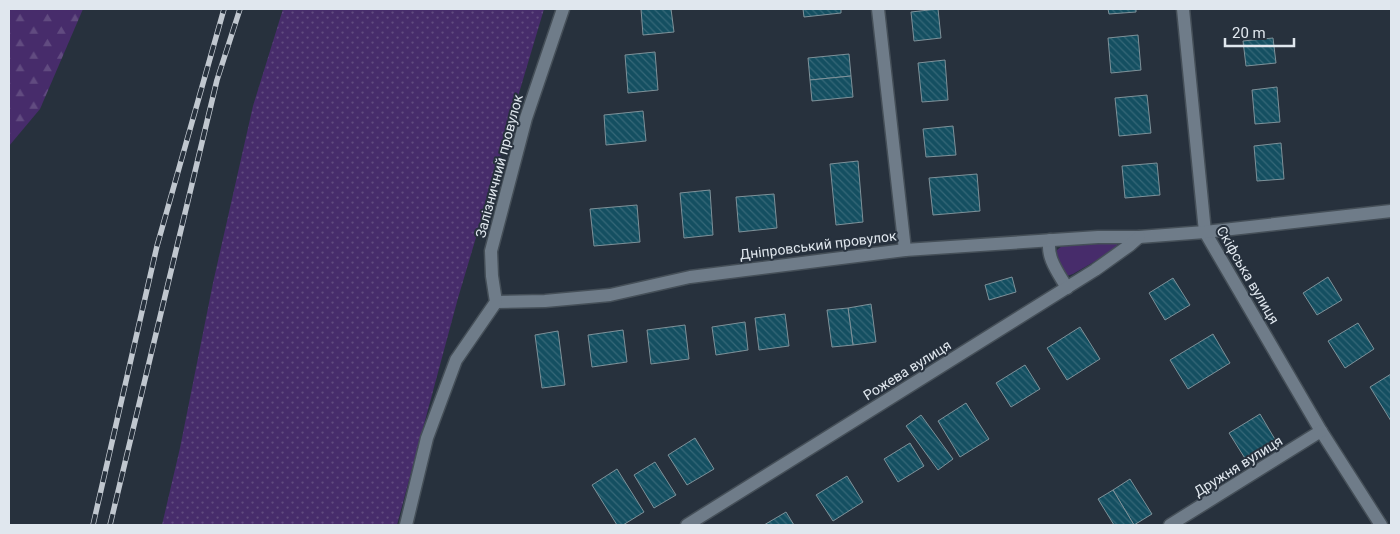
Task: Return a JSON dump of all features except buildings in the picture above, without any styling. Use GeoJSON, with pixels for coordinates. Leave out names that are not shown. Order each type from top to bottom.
{"type":"FeatureCollection","features":[{"type":"Feature","properties":{"kind":"street","name":"Залізничний провулок"},"geometry":{"type":"LineString","coordinates":[[496,302],[491,251],[526,118],[563,9]]}},
{"type":"Feature","properties":{"kind":"street","name":"Дніпровський провулок"},"geometry":{"type":"LineString","coordinates":[[496,302],[545,301],[610,295],[690,277],[904,250],[878,9]]}},
{"type":"Feature","properties":{"kind":"street","name":"Скіфська вулиця"},"geometry":{"type":"LineString","coordinates":[[1183,9],[1205,232],[1321,431],[1381,525]]}},
{"type":"Feature","properties":{"kind":"street"},"geometry":{"type":"LineString","coordinates":[[904,250],[1205,232],[1391,211]]}},
{"type":"Feature","properties":{"kind":"street","name":"Рожева вулиця"},"geometry":{"type":"LineString","coordinates":[[687,525],[1067,288],[1139,237]]}},
{"type":"Feature","properties":{"kind":"street"},"geometry":{"type":"LineString","coordinates":[[1050,240],[1048,247],[1050,255],[1067,288]]}},
{"type":"Feature","properties":{"kind":"street"},"geometry":{"type":"LineString","coordinates":[[406,525],[427,438],[456,360],[496,302]]}},
{"type":"Feature","properties":{"kind":"street","name":"Дружня вулиця"},"geometry":{"type":"LineString","coordinates":[[1170,525],[1321,431]]}},
{"type":"Feature","properties":{"kind":"green space"},"geometry":{"type":"Polygon","coordinates":[[[9,9],[83,9],[40,109],[9,146],[9,9]]]}},
{"type":"Feature","properties":{"kind":"green space"},"geometry":{"type":"Polygon","coordinates":[[[283,9],[544,9],[458,298],[397,525],[162,525],[180,448],[213,283],[253,106],[283,9]]]}},
{"type":"Feature","properties":{"kind":"green space"},"geometry":{"type":"Polygon","coordinates":[[[1117,244],[1116,249],[1067,276],[1055,255],[1062,246],[1117,244]]]}},
{"type":"Feature","properties":{"kind":"railway"},"geometry":{"type":"LineString","coordinates":[[93,525],[157,246],[224,9]]}},
{"type":"Feature","properties":{"kind":"railway"},"geometry":{"type":"LineString","coordinates":[[110,525],[217,80],[240,9]]}}]}
